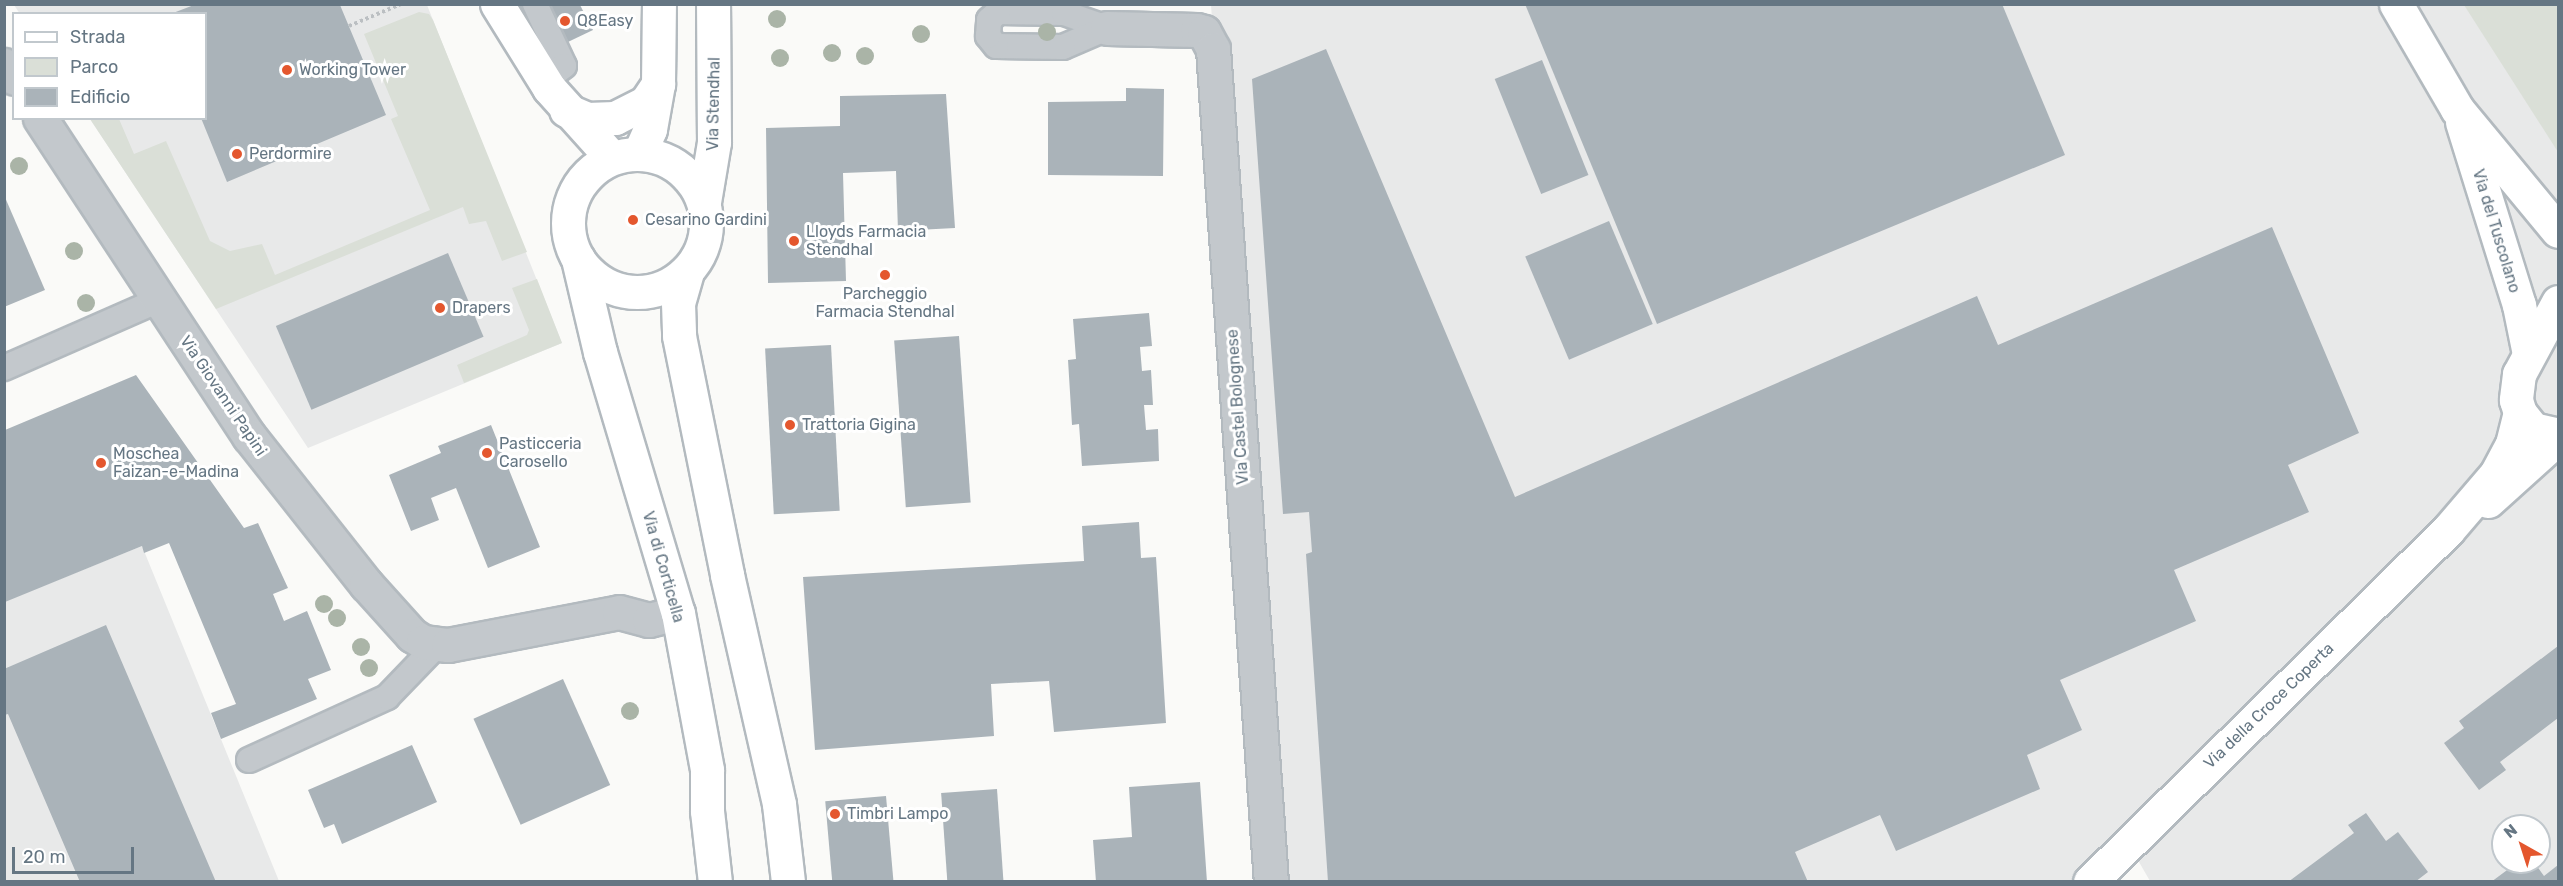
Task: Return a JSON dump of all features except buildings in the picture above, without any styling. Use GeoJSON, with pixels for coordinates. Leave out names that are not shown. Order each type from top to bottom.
{"type":"FeatureCollection","features":[{"type":"Feature","properties":{"kind":"main road"},"geometry":{"type":"LineString","coordinates":[[658,4],[658,84],[650,129],[626,156],[587,175],[571,203],[568,227],[578,259],[603,284],[625,291],[647,291],[669,285],[687,272]]}},
{"type":"Feature","properties":{"kind":"main road","name":"Via Stendhal"},"geometry":{"type":"LineString","coordinates":[[704,202],[714,142],[712,4]]}},
{"type":"Feature","properties":{"kind":"main road","name":"Via del Tuscolano"},"geometry":{"type":"LineString","coordinates":[[2396,4],[2457,109],[2559,231]]}},
{"type":"Feature","properties":{"kind":"main road"},"geometry":{"type":"LineString","coordinates":[[497,5],[544,81],[566,110],[626,156],[661,158],[683,171],[704,202],[705,239],[687,272],[678,303],[679,336],[727,575],[779,804],[788,882]]}},
{"type":"Feature","properties":{"kind":"main road"},"geometry":{"type":"LineString","coordinates":[[566,110],[587,119],[615,118],[646,102],[658,84]]}},
{"type":"Feature","properties":{"kind":"main road","name":"Via del Tuscolano"},"geometry":{"type":"LineString","coordinates":[[2457,109],[2516,295],[2529,354]]}},
{"type":"Feature","properties":{"kind":"main road","name":"Via di Corticella"},"geometry":{"type":"LineString","coordinates":[[578,259],[595,334],[678,613],[707,770],[707,811],[715,882]]}},
{"type":"Feature","properties":{"kind":"main road","name":"Via della Croce Coperta"},"geometry":{"type":"LineString","coordinates":[[2090,882],[2448,530],[2496,474],[2515,436],[2520,413],[2516,384],[2529,354],[2559,302]]}},
{"type":"Feature","properties":{"kind":"main road","name":"Via della Croce Coperta"},"geometry":{"type":"LineString","coordinates":[[2520,413],[2533,429],[2559,436]]}},
{"type":"Feature","properties":{"kind":"main road","name":"Via della Croce Coperta"},"geometry":{"type":"LineString","coordinates":[[2448,530],[2497,494],[2559,436]]}},
{"type":"Feature","properties":{"kind":"street","name":"Via Castel Bolognese"},"geometry":{"type":"LineString","coordinates":[[1107,28],[1197,30],[1204,32],[1213,49],[1271,882]]}},
{"type":"Feature","properties":{"kind":"street","name":"Via Giovanni Papini"},"geometry":{"type":"LineString","coordinates":[[41,120],[249,436],[310,516],[407,630],[423,642],[437,645]]}},
{"type":"Feature","properties":{"kind":"street"},"geometry":{"type":"LineString","coordinates":[[437,645],[620,612],[649,620],[678,613]]}},
{"type":"Feature","properties":{"kind":"lane"},"geometry":{"type":"LineString","coordinates":[[535,4],[564,66],[544,81]]}},
{"type":"Feature","properties":{"kind":"lane"},"geometry":{"type":"LineString","coordinates":[[4,368],[159,300]]}},
{"type":"Feature","properties":{"kind":"lane"},"geometry":{"type":"LineString","coordinates":[[249,760],[387,697],[437,645]]}},
{"type":"Feature","properties":{"kind":"path"},"geometry":{"type":"LineString","coordinates":[[349,26],[401,4]]}},
{"type":"Feature","properties":{"kind":"shaded area"},"geometry":{"type":"Polygon","coordinates":[[[14,5],[427,5],[562,343],[308,448],[91,120],[207,120],[207,12],[19,12],[14,5]]]}},
{"type":"Feature","properties":{"kind":"shaded area"},"geometry":{"type":"Polygon","coordinates":[[[1211,5],[2558,5],[2558,881],[2150,881],[2124,836],[2076,881],[1274,881],[1211,5]]]}},
{"type":"Feature","properties":{"kind":"shaded area"},"geometry":{"type":"Polygon","coordinates":[[[4,495],[43,586],[142,546],[279,881],[5,881],[4,495]]]}},
{"type":"Feature","properties":{"kind":"green space"},"geometry":{"type":"Polygon","coordinates":[[[2464,5],[2558,5],[2558,152],[2464,5]]]}},
{"type":"Feature","properties":{"kind":"green space"},"geometry":{"type":"Polygon","coordinates":[[[419,12],[429,14],[527,252],[502,261],[486,221],[469,224],[463,207],[216,309],[91,120],[119,120],[134,154],[166,141],[210,241],[230,251],[262,244],[275,275],[430,210],[391,119],[398,116],[364,34],[419,12]]]}},
{"type":"Feature","properties":{"kind":"green space"},"geometry":{"type":"Polygon","coordinates":[[[537,279],[562,343],[464,383],[457,365],[527,335],[529,330],[512,288],[537,279]]]}},
{"type":"Feature","properties":{"kind":"place","name":"Q8Easy"},"geometry":{"type":"Point","coordinates":[565,21]}},
{"type":"Feature","properties":{"kind":"place","name":"Working Tower"},"geometry":{"type":"Point","coordinates":[287,70]}},
{"type":"Feature","properties":{"kind":"place","name":"Perdormire"},"geometry":{"type":"Point","coordinates":[237,154]}},
{"type":"Feature","properties":{"kind":"place","name":"Cesarino Gardini"},"geometry":{"type":"Point","coordinates":[633,220]}},
{"type":"Feature","properties":{"kind":"place","name":"Lloyds Farmacia Stendhal"},"geometry":{"type":"Point","coordinates":[794,241]}},
{"type":"Feature","properties":{"kind":"place","name":"Parcheggio Farmacia Stendhal"},"geometry":{"type":"Point","coordinates":[885,275]}},
{"type":"Feature","properties":{"kind":"place","name":"Drapers"},"geometry":{"type":"Point","coordinates":[440,308]}},
{"type":"Feature","properties":{"kind":"place","name":"Trattoria Gigina"},"geometry":{"type":"Point","coordinates":[790,425]}},
{"type":"Feature","properties":{"kind":"place","name":"Pasticceria Carosello"},"geometry":{"type":"Point","coordinates":[487,453]}},
{"type":"Feature","properties":{"kind":"place","name":"Moschea Faizan-e-Madina"},"geometry":{"type":"Point","coordinates":[101,463]}},
{"type":"Feature","properties":{"kind":"place","name":"Timbri Lampo"},"geometry":{"type":"Point","coordinates":[835,814]}}]}
